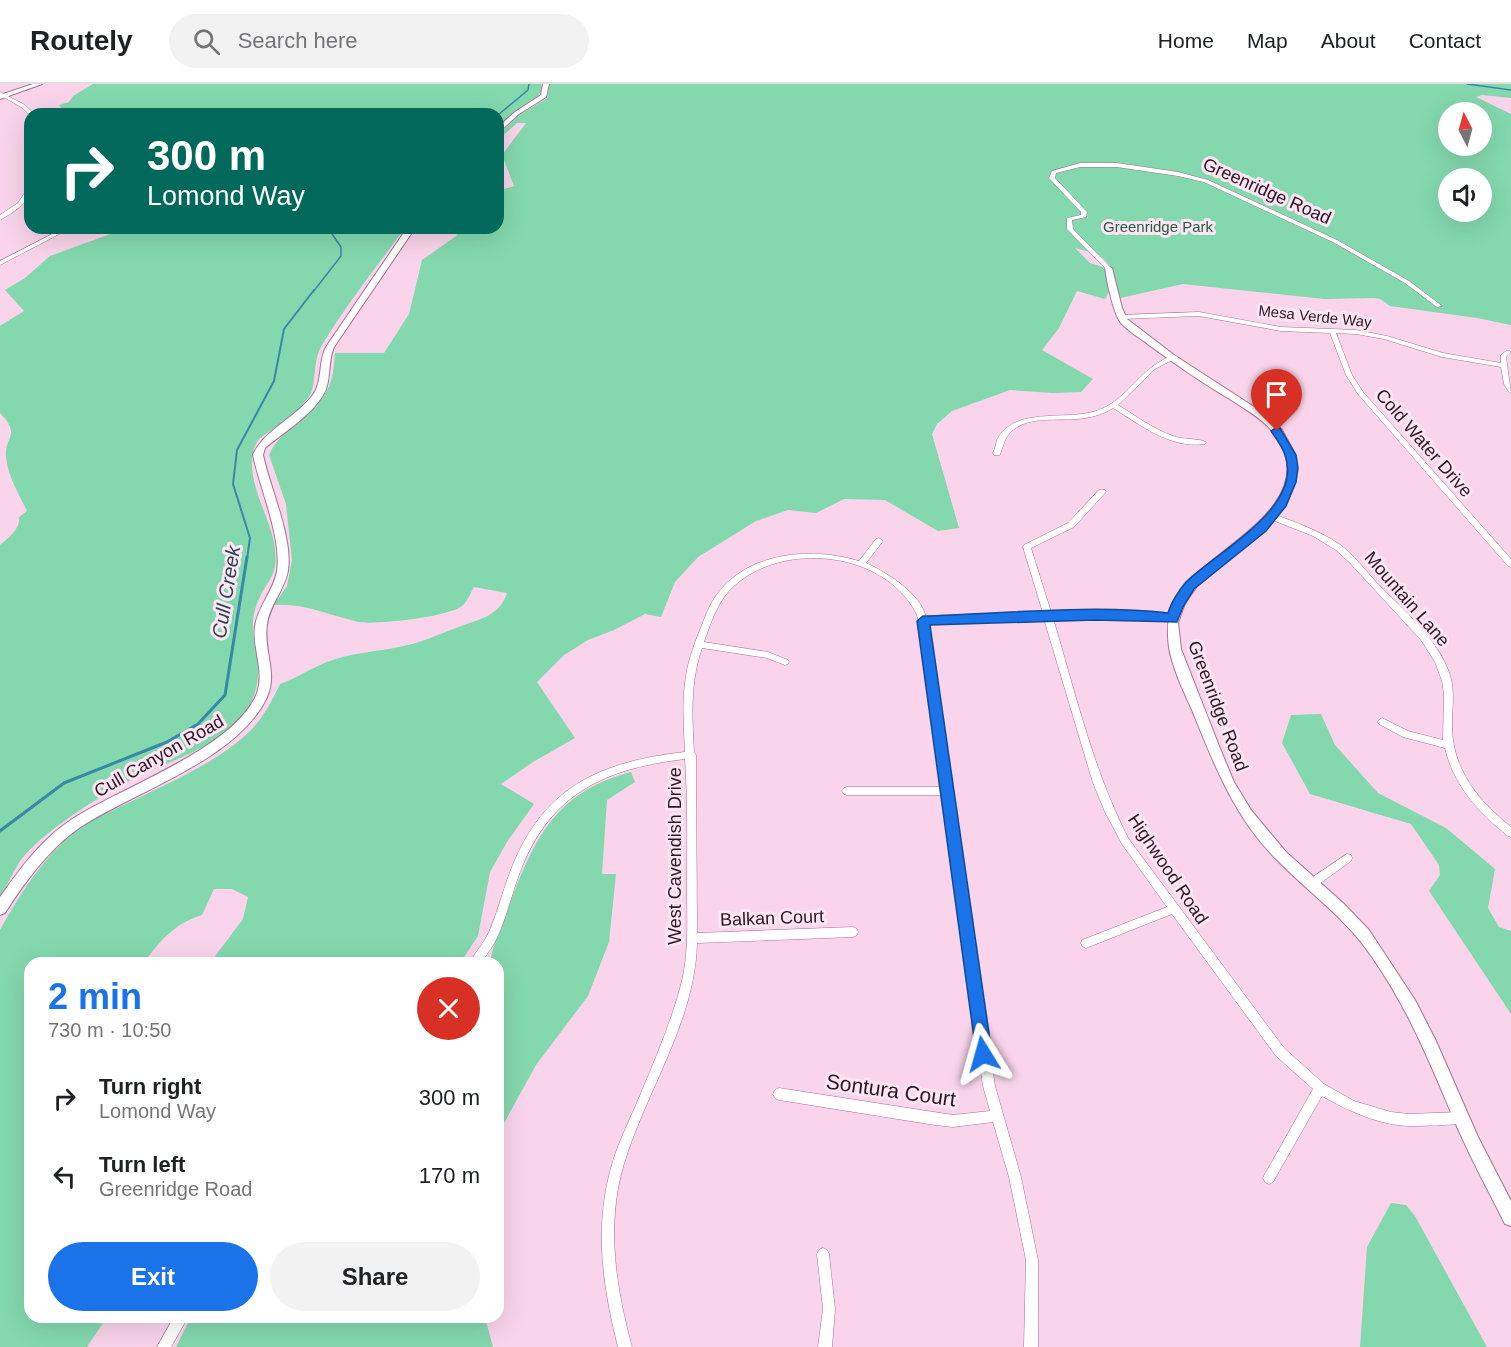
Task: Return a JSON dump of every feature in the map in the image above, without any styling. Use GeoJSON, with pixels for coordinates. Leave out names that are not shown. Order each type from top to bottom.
{"type":"FeatureCollection","features":[{"type":"Feature","properties":{"kind":"street"},"geometry":{"type":"LineString","coordinates":[[1,95],[39,84]]}},
{"type":"Feature","properties":{"kind":"street"},"geometry":{"type":"LineString","coordinates":[[504,125],[517,113],[544,96],[546,84]]}},
{"type":"Feature","properties":{"kind":"street"},"geometry":{"type":"LineString","coordinates":[[1,95],[25,108]]}},
{"type":"Feature","properties":{"kind":"street","name":"Greenridge Road"},"geometry":{"type":"LineString","coordinates":[[1439,306],[1407,282],[1355,251],[1206,181],[1178,174],[1117,165],[1080,165],[1054,172],[1052,178],[1084,212],[1084,216],[1069,219],[1070,229],[1108,268],[1115,285],[1115,306],[1121,316],[1130,326],[1257,412],[1272,425],[1290,455],[1293,468],[1290,482],[1273,517],[1190,586],[1177,606],[1173,618],[1174,648],[1228,783],[1267,841],[1356,926],[1398,983],[1421,1024],[1461,1118],[1511,1218]]}},
{"type":"Feature","properties":{"kind":"street"},"geometry":{"type":"LineString","coordinates":[[0,218],[24,200]]}},
{"type":"Feature","properties":{"kind":"street"},"geometry":{"type":"LineString","coordinates":[[0,263],[56,234]]}},
{"type":"Feature","properties":{"kind":"street","name":"Cull Canyon Road"},"geometry":{"type":"LineString","coordinates":[[0,909],[27,870],[54,841],[115,799],[221,742],[248,720],[260,703],[265,689],[266,676],[261,624],[281,579],[283,566],[281,547],[258,455],[261,447],[313,401],[320,392],[324,359],[330,347],[407,234]]}},
{"type":"Feature","properties":{"kind":"street","name":"Mesa Verde Way"},"geometry":{"type":"LineString","coordinates":[[1121,316],[1199,314],[1281,329],[1370,334],[1442,355],[1503,365]]}},
{"type":"Feature","properties":{"kind":"street","name":"Cold Water Drive"},"geometry":{"type":"LineString","coordinates":[[1332,331],[1349,375],[1360,393],[1511,564]]}},
{"type":"Feature","properties":{"kind":"street"},"geometry":{"type":"LineString","coordinates":[[1508,352],[1503,357],[1503,365],[1511,391]]}},
{"type":"Feature","properties":{"kind":"street"},"geometry":{"type":"LineString","coordinates":[[996,453],[998,441],[1011,427],[1039,418],[1092,415],[1114,406],[1153,368],[1174,357]]}},
{"type":"Feature","properties":{"kind":"street"},"geometry":{"type":"LineString","coordinates":[[1114,406],[1174,440],[1202,442]]}},
{"type":"Feature","properties":{"kind":"street","name":"Highwood Road"},"geometry":{"type":"LineString","coordinates":[[1102,492],[1071,525],[1027,548],[1098,783],[1125,842],[1280,1052],[1320,1088],[1352,1106],[1391,1118],[1409,1120],[1461,1118]]}},
{"type":"Feature","properties":{"kind":"street","name":"Mountain Lane"},"geometry":{"type":"LineString","coordinates":[[1273,517],[1339,548],[1428,645],[1439,660],[1448,687],[1447,745],[1456,771],[1466,789],[1481,807],[1511,833]]}},
{"type":"Feature","properties":{"kind":"street"},"geometry":{"type":"LineString","coordinates":[[861,564],[879,541]]}},
{"type":"Feature","properties":{"kind":"street","name":"West Cavendish Drive"},"geometry":{"type":"LineString","coordinates":[[625,1347],[609,1277],[609,1212],[615,1176],[681,1003],[689,972],[692,938],[692,755],[688,694],[692,663],[698,644],[721,596],[749,571],[779,561],[808,556],[836,558],[861,564],[884,574],[902,587],[918,607],[923,621]]}},
{"type":"Feature","properties":{"kind":"street"},"geometry":{"type":"LineString","coordinates":[[1031,1347],[1032,1260],[1015,1177],[988,1086],[923,621],[1143,615],[1173,618]]}},
{"type":"Feature","properties":{"kind":"street"},"geometry":{"type":"LineString","coordinates":[[698,644],[768,656],[785,662]]}},
{"type":"Feature","properties":{"kind":"street"},"geometry":{"type":"LineString","coordinates":[[1382,722],[1406,734],[1447,745]]}},
{"type":"Feature","properties":{"kind":"street"},"geometry":{"type":"LineString","coordinates":[[479,957],[494,934],[520,860],[538,824],[557,803],[588,779],[616,768],[656,758],[692,755]]}},
{"type":"Feature","properties":{"kind":"street"},"geometry":{"type":"LineString","coordinates":[[847,791],[947,791]]}},
{"type":"Feature","properties":{"kind":"street"},"geometry":{"type":"LineString","coordinates":[[1311,884],[1347,858]]}},
{"type":"Feature","properties":{"kind":"street"},"geometry":{"type":"LineString","coordinates":[[1086,943],[1173,909]]}},
{"type":"Feature","properties":{"kind":"street","name":"Balkan Court"},"geometry":{"type":"LineString","coordinates":[[692,938],[853,932]]}},
{"type":"Feature","properties":{"kind":"street"},"geometry":{"type":"LineString","coordinates":[[1269,1178],[1320,1088]]}},
{"type":"Feature","properties":{"kind":"street","name":"Sontura Court"},"geometry":{"type":"LineString","coordinates":[[779,1094],[953,1121],[997,1116]]}},
{"type":"Feature","properties":{"kind":"street"},"geometry":{"type":"LineString","coordinates":[[824,1254],[829,1309],[825,1347]]}},
{"type":"Feature","properties":{"kind":"street"},"geometry":{"type":"LineString","coordinates":[[164,1347],[178,1323]]}},
{"type":"Feature","properties":{"kind":"green space"},"geometry":{"type":"Polygon","coordinates":[[[93,84],[541,84],[542,90],[538,96],[504,122],[504,108],[61,108],[59,105],[69,102],[73,96],[93,84]]]}},
{"type":"Feature","properties":{"kind":"green space","name":"Greenridge Park"},"geometry":{"type":"Polygon","coordinates":[[[550,84],[1511,84],[1511,98],[1482,95],[1476,97],[1486,102],[1438,102],[1438,156],[1492,156],[1492,105],[1511,114],[1511,325],[1390,306],[1374,298],[1325,299],[1183,284],[1116,299],[1115,281],[1108,263],[1099,255],[1075,248],[1090,263],[1106,268],[1110,290],[1105,299],[1077,291],[1059,328],[1042,350],[1093,379],[1081,392],[1052,393],[1010,390],[952,411],[937,424],[932,434],[959,528],[938,531],[885,500],[844,499],[816,513],[788,510],[756,521],[698,557],[675,582],[661,617],[645,614],[588,640],[564,655],[537,682],[575,738],[501,784],[534,804],[507,842],[490,872],[478,936],[464,957],[214,957],[243,919],[248,897],[232,889],[214,889],[202,915],[184,922],[169,933],[148,957],[24,957],[24,1323],[103,1323],[87,1347],[0,1347],[0,930],[38,870],[62,844],[89,822],[190,773],[220,755],[258,722],[280,684],[336,659],[407,645],[476,621],[495,611],[507,593],[474,587],[464,604],[454,610],[412,619],[367,623],[306,608],[274,605],[287,586],[292,560],[286,504],[269,455],[283,435],[319,402],[326,392],[332,378],[335,353],[384,353],[409,314],[422,260],[457,234],[504,234],[504,189],[514,186],[504,160],[504,152],[526,123],[517,123],[504,135],[504,130],[518,116],[547,98],[550,84]]]}},
{"type":"Feature","properties":{"kind":"green space"},"geometry":{"type":"Polygon","coordinates":[[[110,234],[401,234],[322,345],[317,357],[313,388],[307,400],[288,418],[259,439],[254,450],[252,461],[255,486],[272,534],[276,561],[271,578],[262,592],[254,614],[258,674],[255,692],[249,707],[240,720],[214,741],[122,785],[56,827],[19,863],[0,899],[0,545],[13,533],[18,525],[19,517],[27,511],[14,485],[6,457],[11,431],[0,413],[0,326],[24,311],[5,290],[25,278],[50,256],[110,234]]]}},
{"type":"Feature","properties":{"kind":"green space"},"geometry":{"type":"Polygon","coordinates":[[[1321,714],[1335,745],[1378,793],[1446,828],[1495,869],[1488,908],[1499,927],[1511,931],[1511,1014],[1429,891],[1440,875],[1439,865],[1411,824],[1310,794],[1282,743],[1291,715],[1321,714]]]}},
{"type":"Feature","properties":{"kind":"green space"},"geometry":{"type":"Polygon","coordinates":[[[631,772],[635,782],[607,800],[602,874],[616,874],[609,942],[588,996],[536,1065],[504,1123],[504,957],[491,957],[494,946],[521,875],[542,835],[568,803],[606,780],[631,772]]]}},
{"type":"Feature","properties":{"kind":"green space"},"geometry":{"type":"Polygon","coordinates":[[[1391,1203],[1406,1205],[1415,1216],[1487,1347],[1360,1347],[1367,1247],[1391,1203]]]}},
{"type":"Feature","properties":{"kind":"green space"},"geometry":{"type":"Polygon","coordinates":[[[188,1323],[487,1323],[493,1347],[176,1347],[188,1323]]]}},
{"type":"Feature","properties":{"kind":"waterway","name":"Cull Creek"},"geometry":{"type":"LineString","coordinates":[[504,110],[528,90],[529,84]]}},
{"type":"Feature","properties":{"kind":"waterway"},"geometry":{"type":"LineString","coordinates":[[1467,84],[1511,90]]}},
{"type":"Feature","properties":{"kind":"waterway","name":"Cull Creek"},"geometry":{"type":"LineString","coordinates":[[313,292],[341,256],[341,247],[332,234]]}},
{"type":"Feature","properties":{"kind":"waterway","name":"Cull Creek"},"geometry":{"type":"LineString","coordinates":[[247,559],[250,538],[233,484],[237,450],[274,381],[284,329],[314,290]]}},
{"type":"Feature","properties":{"kind":"waterway","name":"Cull Creek"},"geometry":{"type":"LineString","coordinates":[[0,831],[64,783],[167,742],[198,724],[225,695],[247,557]]}},
{"type":"Feature","properties":{"kind":"route"},"geometry":{"type":"LineString","coordinates":[[983,1054],[923,621],[1095,615],[1143,615],[1173,618],[1183,594],[1190,586],[1262,528],[1280,506],[1286,495],[1293,468],[1290,455],[1277,431]]}}]}
